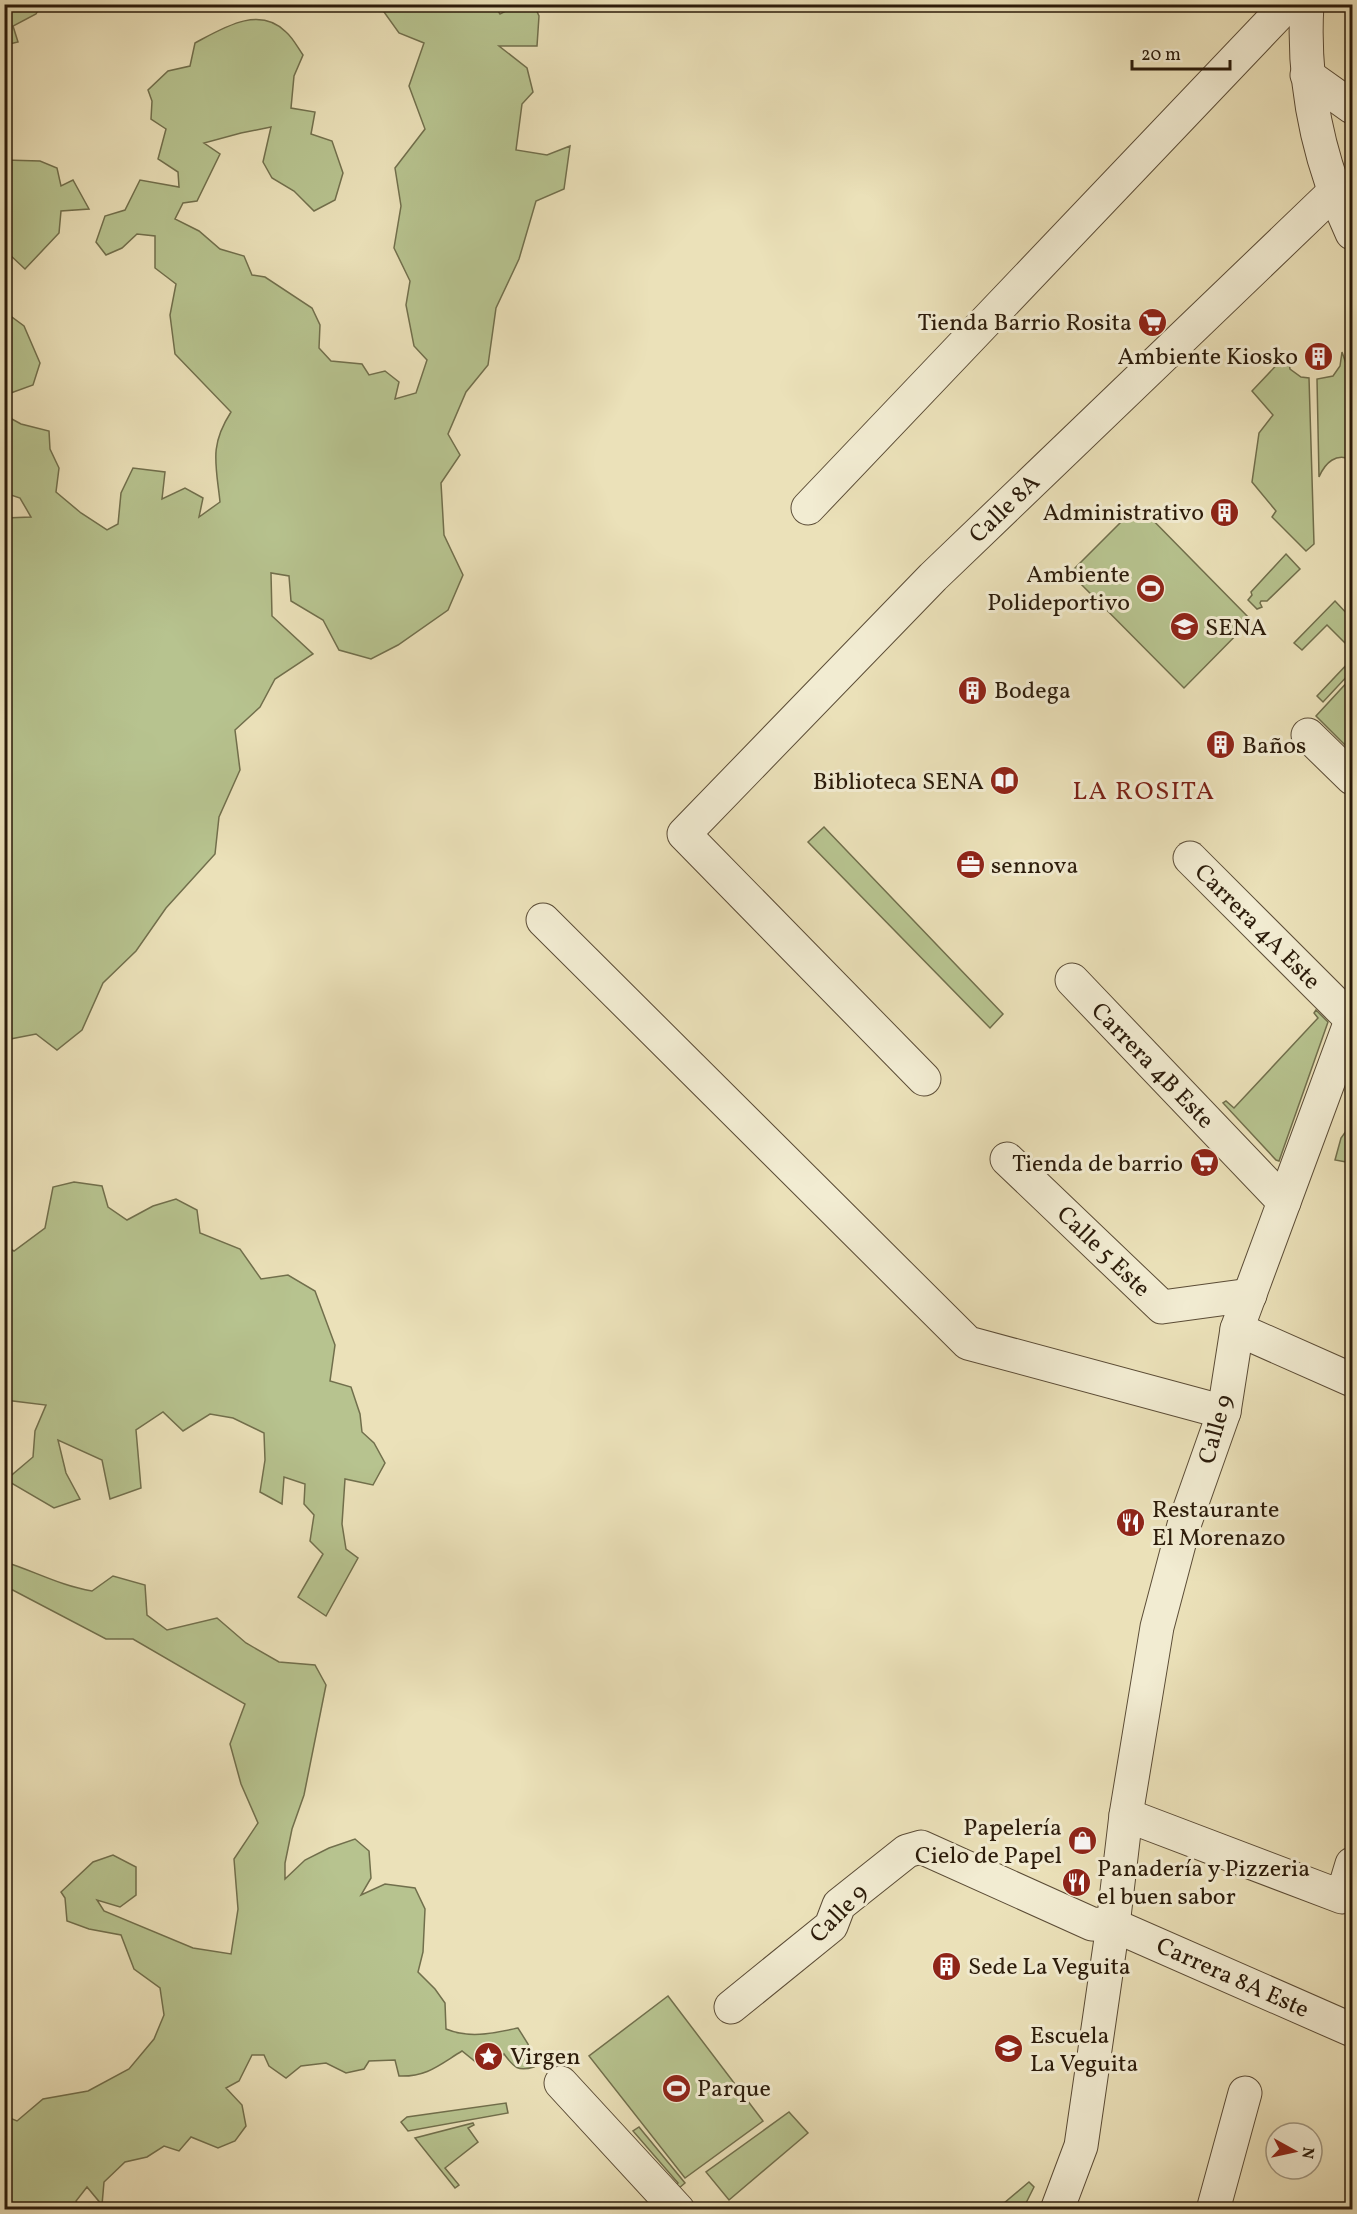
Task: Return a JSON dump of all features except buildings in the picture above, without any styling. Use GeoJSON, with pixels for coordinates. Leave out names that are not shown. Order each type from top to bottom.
{"type":"FeatureCollection","features":[{"type":"Feature","properties":{"kind":"street"},"geometry":{"type":"LineString","coordinates":[[808,508],[1288,4]]}},
{"type":"Feature","properties":{"kind":"street"},"geometry":{"type":"LineString","coordinates":[[1307,4],[1305,36],[1312,115],[1334,192],[1353,233]]}},
{"type":"Feature","properties":{"kind":"street"},"geometry":{"type":"LineString","coordinates":[[1307,75],[1353,107]]}},
{"type":"Feature","properties":{"kind":"street","name":"Calle 8A"},"geometry":{"type":"LineString","coordinates":[[924,1079],[684,834],[933,577],[1334,192]]}},
{"type":"Feature","properties":{"kind":"street"},"geometry":{"type":"LineString","coordinates":[[1308,735],[1353,778]]}},
{"type":"Feature","properties":{"kind":"street","name":"Carrera 4A Este"},"geometry":{"type":"LineString","coordinates":[[1190,858],[1352,1019]]}},
{"type":"Feature","properties":{"kind":"street"},"geometry":{"type":"LineString","coordinates":[[543,920],[968,1343],[1224,1412]]}},
{"type":"Feature","properties":{"kind":"street","name":"Carrera 4B Este"},"geometry":{"type":"LineString","coordinates":[[1072,980],[1284,1202]]}},
{"type":"Feature","properties":{"kind":"street","name":"Calle 9"},"geometry":{"type":"LineString","coordinates":[[1057,2210],[1081,2146],[1113,1925],[1126,1815],[1157,1627],[1184,1525],[1224,1412],[1237,1329],[1352,1019]]}},
{"type":"Feature","properties":{"kind":"street","name":"Calle 5 Este"},"geometry":{"type":"LineString","coordinates":[[1007,1159],[1162,1307],[1250,1295]]}},
{"type":"Feature","properties":{"kind":"street"},"geometry":{"type":"LineString","coordinates":[[1237,1329],[1353,1380]]}},
{"type":"Feature","properties":{"kind":"street"},"geometry":{"type":"LineString","coordinates":[[1126,1815],[1342,1897],[1353,1864]]}},
{"type":"Feature","properties":{"kind":"street","name":"Calle 9"},"geometry":{"type":"LineString","coordinates":[[731,2007],[831,1926],[839,1905],[907,1851],[921,1848]]}},
{"type":"Feature","properties":{"kind":"street","name":"Carrera 8A Este"},"geometry":{"type":"LineString","coordinates":[[921,1848],[1092,1924],[1113,1925],[1353,2030]]}},
{"type":"Feature","properties":{"kind":"street"},"geometry":{"type":"LineString","coordinates":[[561,2083],[678,2210]]}},
{"type":"Feature","properties":{"kind":"street"},"geometry":{"type":"LineString","coordinates":[[1214,2210],[1245,2093]]}},
{"type":"Feature","properties":{"kind":"green space"},"geometry":{"type":"Polygon","coordinates":[[[5,4],[41,5],[36,14],[13,26],[18,42],[5,45],[5,4]]]}},
{"type":"Feature","properties":{"kind":"green space"},"geometry":{"type":"Polygon","coordinates":[[[379,5],[494,5],[500,14],[518,5],[534,5],[539,16],[537,46],[499,46],[527,68],[533,92],[522,104],[516,150],[547,155],[570,146],[564,189],[536,201],[519,259],[496,308],[488,365],[466,392],[448,434],[460,455],[441,483],[444,535],[463,575],[448,610],[398,645],[371,659],[339,650],[323,620],[291,601],[289,576],[271,573],[272,616],[313,654],[275,679],[260,707],[235,730],[240,770],[219,817],[215,854],[166,908],[136,951],[103,983],[82,1030],[57,1050],[36,1034],[5,1040],[5,518],[31,517],[20,498],[5,493],[5,312],[24,326],[40,363],[33,385],[8,394],[10,418],[21,424],[49,431],[50,449],[59,468],[56,492],[81,513],[107,530],[118,524],[121,493],[133,468],[165,472],[162,499],[185,488],[203,498],[199,517],[220,502],[216,466],[217,445],[219,435],[231,412],[175,354],[170,315],[176,284],[155,268],[155,236],[137,234],[122,248],[106,255],[96,242],[105,216],[125,210],[140,180],[179,187],[178,172],[158,159],[166,129],[151,119],[152,101],[148,90],[168,71],[190,66],[195,43],[241,22],[264,20],[286,32],[303,55],[294,76],[291,108],[315,112],[311,134],[332,141],[343,173],[335,200],[314,211],[294,191],[272,178],[263,162],[271,127],[204,143],[220,154],[197,201],[183,203],[175,219],[199,231],[220,249],[244,256],[252,275],[265,277],[312,308],[320,325],[319,348],[331,361],[362,364],[369,375],[385,371],[399,382],[395,399],[416,393],[427,360],[414,346],[406,305],[410,281],[394,248],[401,206],[395,168],[425,129],[409,86],[424,43],[399,33],[379,5]]]}},
{"type":"Feature","properties":{"kind":"green space"},"geometry":{"type":"Polygon","coordinates":[[[5,160],[40,161],[57,168],[61,186],[73,180],[89,209],[61,211],[59,233],[25,269],[10,255],[8,243],[5,245],[5,160]]]}},
{"type":"Feature","properties":{"kind":"green space"},"geometry":{"type":"Polygon","coordinates":[[[1342,352],[1352,381],[1352,460],[1341,457],[1332,460],[1324,467],[1319,477],[1317,379],[1333,376],[1340,366],[1342,352]]]}},
{"type":"Feature","properties":{"kind":"green space"},"geometry":{"type":"Polygon","coordinates":[[[1287,354],[1290,369],[1301,377],[1309,378],[1314,544],[1306,551],[1272,517],[1276,511],[1252,482],[1259,433],[1273,415],[1252,391],[1287,354]]]}},
{"type":"Feature","properties":{"kind":"green space","name":"Ambiente Polideportivo"},"geometry":{"type":"Polygon","coordinates":[[[1138,505],[1251,620],[1184,688],[1070,573],[1138,505]]]}},
{"type":"Feature","properties":{"kind":"green space"},"geometry":{"type":"Polygon","coordinates":[[[1286,554],[1300,569],[1267,601],[1261,601],[1262,607],[1257,609],[1248,600],[1252,595],[1251,592],[1286,554]]]}},
{"type":"Feature","properties":{"kind":"green space"},"geometry":{"type":"Polygon","coordinates":[[[1335,601],[1352,619],[1352,650],[1327,625],[1302,650],[1294,643],[1335,601]]]}},
{"type":"Feature","properties":{"kind":"green space"},"geometry":{"type":"Polygon","coordinates":[[[1352,659],[1352,671],[1323,702],[1317,696],[1352,659]]]}},
{"type":"Feature","properties":{"kind":"green space"},"geometry":{"type":"Polygon","coordinates":[[[1352,677],[1352,752],[1316,716],[1352,677]]]}},
{"type":"Feature","properties":{"kind":"green space"},"geometry":{"type":"Polygon","coordinates":[[[824,827],[1003,1014],[990,1028],[808,842],[824,827]]]}},
{"type":"Feature","properties":{"kind":"green space"},"geometry":{"type":"Polygon","coordinates":[[[1316,1010],[1328,1022],[1279,1161],[1223,1103],[1226,1101],[1234,1108],[1318,1018],[1314,1013],[1316,1010]]]}},
{"type":"Feature","properties":{"kind":"green space"},"geometry":{"type":"Polygon","coordinates":[[[1352,1123],[1352,1163],[1335,1160],[1341,1138],[1352,1123]]]}},
{"type":"Feature","properties":{"kind":"green space"},"geometry":{"type":"Polygon","coordinates":[[[74,1182],[102,1186],[108,1207],[127,1220],[153,1206],[176,1199],[197,1210],[200,1233],[240,1249],[261,1279],[288,1275],[315,1291],[335,1345],[330,1381],[351,1387],[360,1414],[362,1432],[374,1443],[385,1463],[373,1485],[345,1479],[342,1524],[346,1549],[358,1558],[326,1616],[298,1597],[323,1554],[310,1541],[314,1515],[304,1504],[305,1484],[284,1477],[282,1504],[260,1492],[265,1460],[264,1433],[233,1418],[210,1414],[183,1431],[163,1412],[136,1430],[141,1488],[110,1499],[102,1460],[58,1440],[66,1473],[80,1499],[54,1508],[6,1480],[33,1457],[35,1431],[46,1405],[5,1400],[5,1246],[14,1251],[45,1228],[53,1187],[74,1182]]]}},
{"type":"Feature","properties":{"kind":"green space"},"geometry":{"type":"Polygon","coordinates":[[[5,1562],[58,1582],[92,1591],[113,1576],[145,1585],[147,1615],[167,1630],[217,1618],[246,1643],[279,1662],[315,1665],[326,1685],[304,1795],[292,1829],[285,1863],[285,1879],[305,1860],[355,1839],[369,1851],[371,1878],[361,1895],[385,1884],[415,1888],[425,1909],[423,1952],[418,1972],[445,2003],[446,2029],[473,2034],[518,2028],[528,2044],[534,2067],[520,2069],[504,2054],[493,2065],[477,2063],[462,2051],[432,2069],[409,2076],[399,2076],[395,2060],[369,2061],[364,2069],[346,2073],[326,2063],[301,2066],[286,2078],[269,2066],[264,2055],[252,2055],[239,2081],[226,2088],[242,2105],[246,2126],[235,2141],[218,2148],[191,2137],[179,2151],[164,2146],[147,2157],[125,2162],[104,2182],[102,2205],[87,2187],[76,2201],[80,2209],[5,2209],[5,2116],[17,2121],[43,2099],[88,2091],[129,2069],[154,2039],[164,2015],[160,1988],[134,1969],[121,1935],[89,1929],[67,1921],[65,1898],[61,1892],[93,1862],[113,1855],[136,1867],[136,1895],[120,1907],[97,1900],[104,1911],[193,1948],[231,1954],[238,1909],[234,1859],[258,1823],[241,1784],[230,1744],[245,1704],[133,1639],[106,1639],[5,1586],[5,1562]]]}},
{"type":"Feature","properties":{"kind":"green space","name":"Parque"},"geometry":{"type":"Polygon","coordinates":[[[668,1996],[763,2121],[685,2178],[589,2056],[668,1996]]]}},
{"type":"Feature","properties":{"kind":"green space"},"geometry":{"type":"Polygon","coordinates":[[[506,2103],[508,2113],[408,2131],[401,2122],[407,2117],[506,2103]]]}},
{"type":"Feature","properties":{"kind":"green space"},"geometry":{"type":"Polygon","coordinates":[[[789,2112],[808,2133],[729,2200],[706,2172],[789,2112]]]}},
{"type":"Feature","properties":{"kind":"green space"},"geometry":{"type":"Polygon","coordinates":[[[473,2123],[474,2125],[468,2128],[478,2142],[445,2168],[459,2185],[455,2188],[415,2138],[473,2123]]]}},
{"type":"Feature","properties":{"kind":"green space"},"geometry":{"type":"Polygon","coordinates":[[[639,2127],[685,2183],[679,2188],[673,2188],[678,2183],[633,2131],[639,2127]]]}},
{"type":"Feature","properties":{"kind":"green space"},"geometry":{"type":"Polygon","coordinates":[[[1029,2182],[1034,2187],[1023,2209],[997,2209],[1029,2182]]]}},
{"type":"Feature","properties":{"kind":"place","name":"Tienda Barrio Rosita"},"geometry":{"type":"Point","coordinates":[1153,322]}},
{"type":"Feature","properties":{"kind":"place","name":"Ambiente Kiosko"},"geometry":{"type":"Point","coordinates":[1319,356]}},
{"type":"Feature","properties":{"kind":"place","name":"Administrativo"},"geometry":{"type":"Point","coordinates":[1225,512]}},
{"type":"Feature","properties":{"kind":"place","name":"Ambiente Polideportivo"},"geometry":{"type":"Point","coordinates":[1151,588]}},
{"type":"Feature","properties":{"kind":"place","name":"SENA"},"geometry":{"type":"Point","coordinates":[1184,627]}},
{"type":"Feature","properties":{"kind":"place","name":"Bodega"},"geometry":{"type":"Point","coordinates":[973,690]}},
{"type":"Feature","properties":{"kind":"place","name":"Baños"},"geometry":{"type":"Point","coordinates":[1221,745]}},
{"type":"Feature","properties":{"kind":"place","name":"Biblioteca SENA"},"geometry":{"type":"Point","coordinates":[1005,781]}},
{"type":"Feature","properties":{"kind":"place","name":"sennova"},"geometry":{"type":"Point","coordinates":[970,865]}},
{"type":"Feature","properties":{"kind":"place","name":"Tienda de barrio"},"geometry":{"type":"Point","coordinates":[1204,1163]}},
{"type":"Feature","properties":{"kind":"place","name":"Restaurante El Morenazo"},"geometry":{"type":"Point","coordinates":[1131,1523]}},
{"type":"Feature","properties":{"kind":"place","name":"Papelería Cielo de Papel"},"geometry":{"type":"Point","coordinates":[1083,1841]}},
{"type":"Feature","properties":{"kind":"place","name":"Panadería y Pizzeria el buen sabor"},"geometry":{"type":"Point","coordinates":[1076,1882]}},
{"type":"Feature","properties":{"kind":"place","name":"Sede La Veguita"},"geometry":{"type":"Point","coordinates":[947,1966]}},
{"type":"Feature","properties":{"kind":"place","name":"Escuela La Veguita"},"geometry":{"type":"Point","coordinates":[1009,2049]}},
{"type":"Feature","properties":{"kind":"place","name":"Virgen"},"geometry":{"type":"Point","coordinates":[489,2056]}},
{"type":"Feature","properties":{"kind":"place","name":"Parque"},"geometry":{"type":"Point","coordinates":[676,2088]}},
{"type":"Feature","properties":{"kind":"district","name":"LA ROSITA"},"geometry":{"type":"Point","coordinates":[1144,790]}}]}
